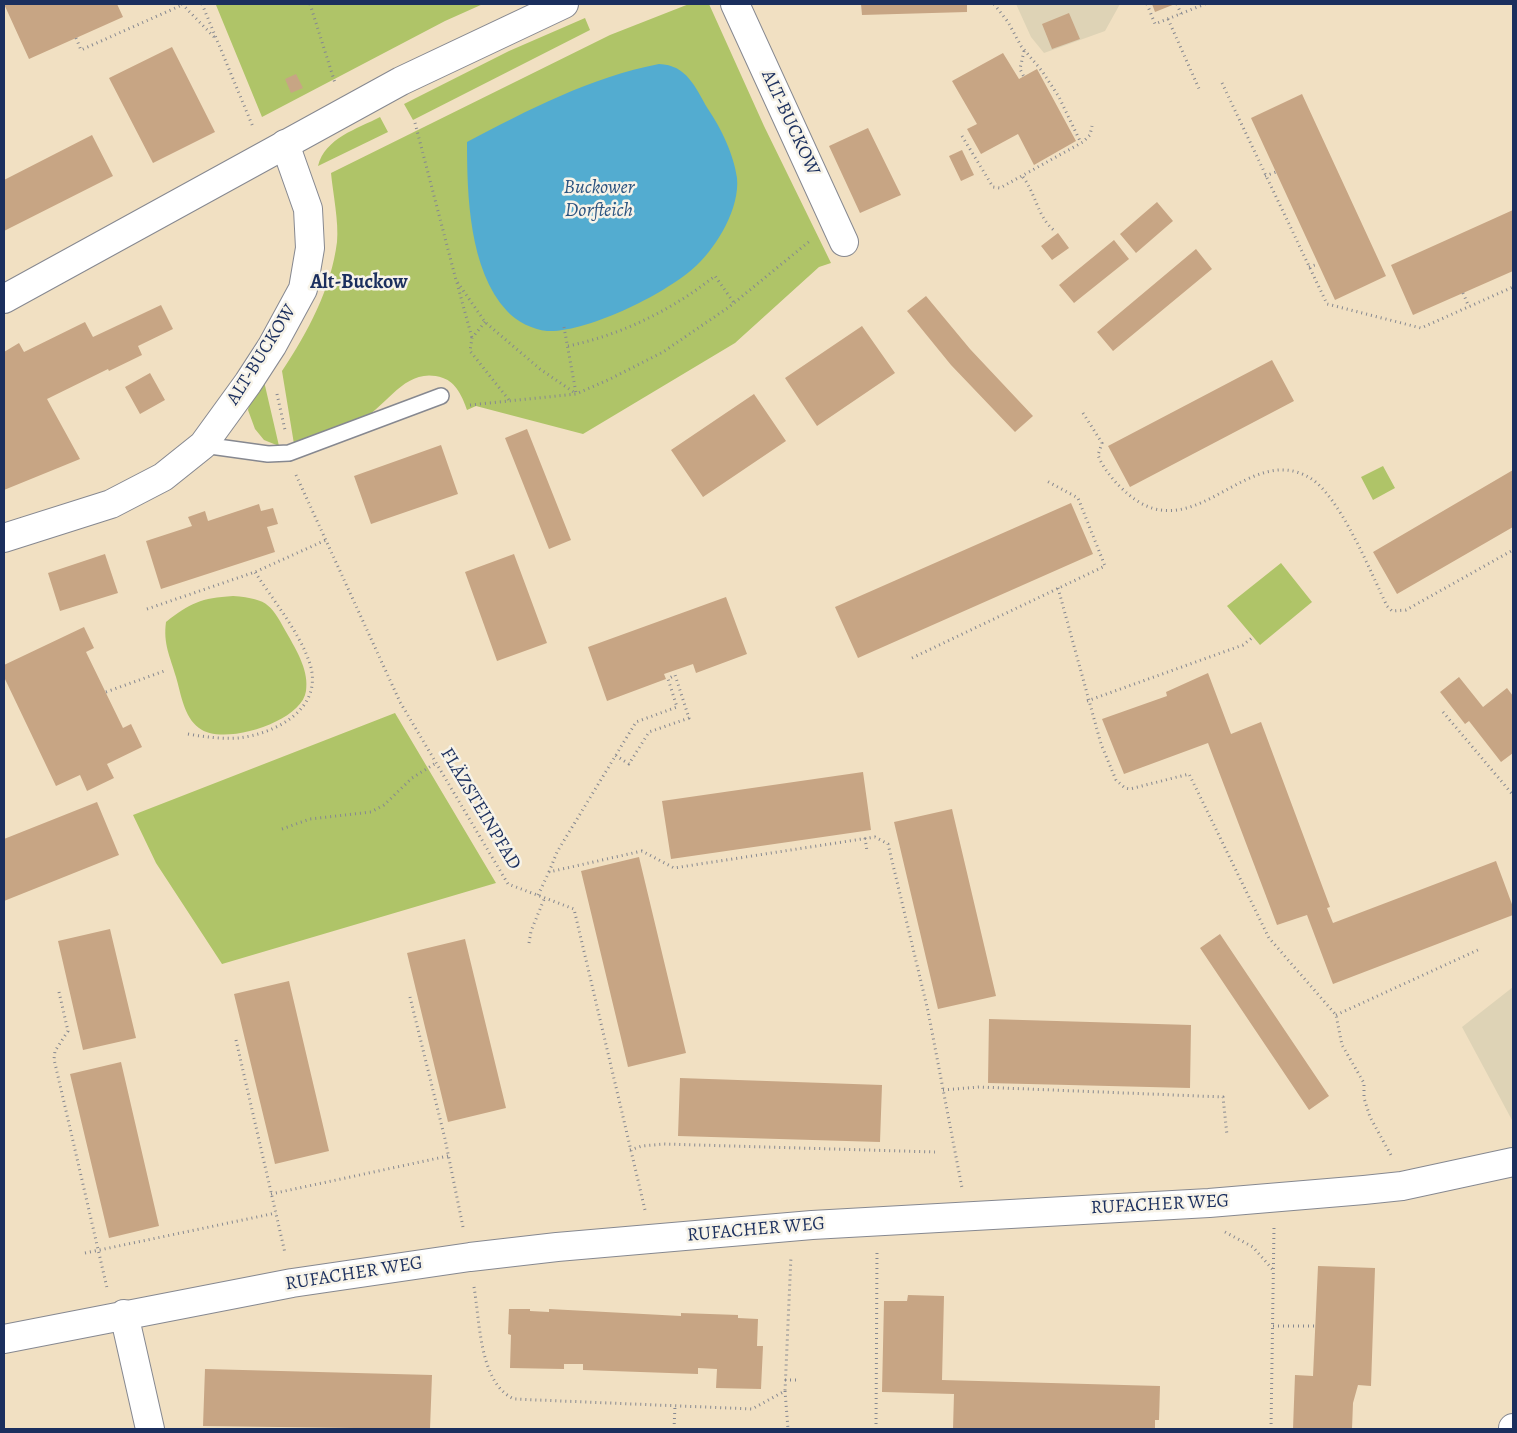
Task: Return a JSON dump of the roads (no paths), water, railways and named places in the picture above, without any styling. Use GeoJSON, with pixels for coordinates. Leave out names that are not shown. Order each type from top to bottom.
{"type":"FeatureCollection","features":[{"type":"Feature","properties":{"kind":"street"},"geometry":{"type":"LineString","coordinates":[[4,299],[401,81],[564,4]]}},
{"type":"Feature","properties":{"kind":"street","name":"ALT-BUCKOW"},"geometry":{"type":"LineString","coordinates":[[735,4],[844,242]]}},
{"type":"Feature","properties":{"kind":"street","name":"ALT-BUCKOW"},"geometry":{"type":"LineString","coordinates":[[4,538],[123,498],[163,477],[203,445],[272,346],[303,289],[310,248],[308,209],[285,144]]}},
{"type":"Feature","properties":{"kind":"street","name":"RUFACHER WEG"},"geometry":{"type":"LineString","coordinates":[[4,1339],[124,1314],[292,1284],[470,1257],[557,1247],[793,1227],[1209,1203],[1364,1190],[1402,1186],[1513,1162]]}},
{"type":"Feature","properties":{"kind":"street"},"geometry":{"type":"LineString","coordinates":[[124,1314],[150,1429]]}},
{"type":"Feature","properties":{"kind":"lane"},"geometry":{"type":"LineString","coordinates":[[203,445],[268,454],[289,453],[441,396]]}},
{"type":"Feature","properties":{"kind":"water","name":"Buckower Dorfteich"},"geometry":{"type":"Polygon","coordinates":[[[659,64],[677,68],[689,79],[718,125],[726,142],[733,160],[737,178],[737,190],[735,202],[726,226],[712,248],[697,265],[684,276],[647,299],[604,318],[564,330],[547,331],[525,324],[507,311],[494,294],[485,275],[473,231],[468,185],[467,142],[513,118],[584,86],[609,77],[659,64]]]}},
{"type":"Feature","properties":{"kind":"district","name":"Alt-Buckow"},"geometry":{"type":"Point","coordinates":[359,283]}}]}
